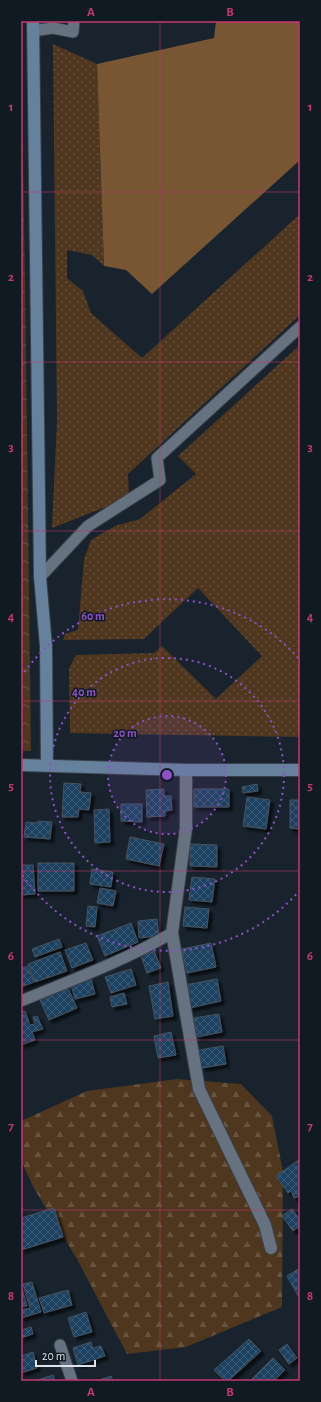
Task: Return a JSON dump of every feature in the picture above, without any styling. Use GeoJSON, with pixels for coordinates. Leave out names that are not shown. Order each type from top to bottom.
{"type":"FeatureCollection","features":[{"type":"Feature","properties":{"kind":"street"},"geometry":{"type":"LineString","coordinates":[[33,26],[40,577],[46,646],[47,765]]}},
{"type":"Feature","properties":{"kind":"street"},"geometry":{"type":"LineString","coordinates":[[21,765],[186,770],[300,770]]}},
{"type":"Feature","properties":{"kind":"street"},"geometry":{"type":"LineString","coordinates":[[186,770],[186,828],[172,934],[199,1089],[265,1226],[271,1248]]}},
{"type":"Feature","properties":{"kind":"lane"},"geometry":{"type":"LineString","coordinates":[[33,26],[73,32],[74,21]]}},
{"type":"Feature","properties":{"kind":"lane"},"geometry":{"type":"LineString","coordinates":[[40,577],[88,526],[160,480],[157,458],[300,327]]}},
{"type":"Feature","properties":{"kind":"lane"},"geometry":{"type":"LineString","coordinates":[[21,1001],[114,963],[172,934]]}},
{"type":"Feature","properties":{"kind":"lane"},"geometry":{"type":"LineString","coordinates":[[60,1345],[72,1381]]}},
{"type":"Feature","properties":{"kind":"green space"},"geometry":{"type":"Polygon","coordinates":[[[53,44],[97,64],[104,266],[92,255],[67,250],[67,278],[83,291],[91,313],[142,358],[300,214],[300,315],[128,474],[129,498],[52,528],[57,420],[53,44]]]}},
{"type":"Feature","properties":{"kind":"green space"},"geometry":{"type":"Polygon","coordinates":[[[21,51],[25,282],[31,751],[21,751],[21,51]]]}},
{"type":"Feature","properties":{"kind":"green space"},"geometry":{"type":"Polygon","coordinates":[[[300,345],[300,728],[298,737],[70,733],[69,668],[76,655],[154,653],[162,646],[216,699],[262,656],[198,588],[144,639],[63,640],[65,634],[78,630],[84,559],[91,540],[115,526],[140,519],[196,474],[178,456],[300,345]]]}},
{"type":"Feature","properties":{"kind":"green space"},"geometry":{"type":"Polygon","coordinates":[[[177,1079],[241,1084],[272,1116],[283,1172],[282,1307],[186,1347],[127,1354],[77,1259],[35,1190],[21,1161],[21,1121],[87,1091],[177,1079]]]}},
{"type":"Feature","properties":{"kind":"shaded area"},"geometry":{"type":"Polygon","coordinates":[[[216,21],[300,21],[300,160],[152,294],[126,270],[104,266],[97,64],[214,38],[216,21]]]}},
{"type":"Feature","properties":{"kind":"building"},"geometry":{"type":"Polygon","coordinates":[[[64,783],[81,784],[80,792],[91,793],[89,810],[79,809],[78,817],[62,817],[64,783]]]}},
{"type":"Feature","properties":{"kind":"building"},"geometry":{"type":"Polygon","coordinates":[[[257,784],[258,791],[243,793],[242,787],[257,784]]]}},
{"type":"Feature","properties":{"kind":"building"},"geometry":{"type":"Polygon","coordinates":[[[164,789],[164,796],[171,796],[172,810],[165,811],[165,816],[147,817],[146,790],[164,789]]]}},
{"type":"Feature","properties":{"kind":"building"},"geometry":{"type":"Polygon","coordinates":[[[194,789],[229,789],[229,807],[194,807],[194,789]]]}},
{"type":"Feature","properties":{"kind":"building"},"geometry":{"type":"Polygon","coordinates":[[[247,797],[270,800],[266,829],[243,826],[247,797]]]}},
{"type":"Feature","properties":{"kind":"building"},"geometry":{"type":"Polygon","coordinates":[[[290,800],[300,800],[300,829],[290,828],[290,800]]]}},
{"type":"Feature","properties":{"kind":"building"},"geometry":{"type":"Polygon","coordinates":[[[121,804],[142,804],[142,822],[121,821],[121,804]]]}},
{"type":"Feature","properties":{"kind":"building"},"geometry":{"type":"Polygon","coordinates":[[[109,809],[110,842],[95,843],[94,810],[109,809]]]}},
{"type":"Feature","properties":{"kind":"building"},"geometry":{"type":"Polygon","coordinates":[[[38,821],[52,822],[50,839],[24,837],[26,822],[37,823],[38,821]]]}},
{"type":"Feature","properties":{"kind":"building"},"geometry":{"type":"Polygon","coordinates":[[[130,837],[164,844],[159,866],[126,859],[130,837]]]}},
{"type":"Feature","properties":{"kind":"building"},"geometry":{"type":"Polygon","coordinates":[[[190,844],[217,845],[217,867],[190,866],[190,844]]]}},
{"type":"Feature","properties":{"kind":"building"},"geometry":{"type":"Polygon","coordinates":[[[38,863],[74,863],[74,891],[38,891],[38,863]]]}},
{"type":"Feature","properties":{"kind":"building"},"geometry":{"type":"Polygon","coordinates":[[[21,865],[33,865],[35,894],[21,895],[21,865]]]}},
{"type":"Feature","properties":{"kind":"building"},"geometry":{"type":"Polygon","coordinates":[[[92,869],[113,872],[111,887],[90,884],[92,869]]]}},
{"type":"Feature","properties":{"kind":"building"},"geometry":{"type":"Polygon","coordinates":[[[192,877],[215,879],[212,902],[189,900],[192,877]]]}},
{"type":"Feature","properties":{"kind":"building"},"geometry":{"type":"Polygon","coordinates":[[[100,888],[116,891],[113,906],[97,903],[100,888]]]}},
{"type":"Feature","properties":{"kind":"building"},"geometry":{"type":"Polygon","coordinates":[[[88,906],[97,907],[95,927],[86,926],[88,906]]]}},
{"type":"Feature","properties":{"kind":"building"},"geometry":{"type":"Polygon","coordinates":[[[185,907],[209,909],[207,928],[183,926],[185,907]]]}},
{"type":"Feature","properties":{"kind":"building"},"geometry":{"type":"Polygon","coordinates":[[[157,919],[159,936],[139,938],[138,921],[157,919]]]}},
{"type":"Feature","properties":{"kind":"building"},"geometry":{"type":"Polygon","coordinates":[[[131,923],[138,942],[105,956],[97,936],[131,923]]]}},
{"type":"Feature","properties":{"kind":"building"},"geometry":{"type":"Polygon","coordinates":[[[59,939],[62,947],[35,957],[32,949],[59,939]]]}},
{"type":"Feature","properties":{"kind":"building"},"geometry":{"type":"Polygon","coordinates":[[[86,943],[93,960],[72,968],[65,950],[86,943]]]}},
{"type":"Feature","properties":{"kind":"building"},"geometry":{"type":"Polygon","coordinates":[[[211,943],[216,967],[187,973],[182,949],[211,943]]]}},
{"type":"Feature","properties":{"kind":"building"},"geometry":{"type":"Polygon","coordinates":[[[154,951],[161,968],[147,973],[141,956],[154,951]]]}},
{"type":"Feature","properties":{"kind":"building"},"geometry":{"type":"Polygon","coordinates":[[[60,952],[67,971],[35,982],[28,964],[60,952]]]}},
{"type":"Feature","properties":{"kind":"building"},"geometry":{"type":"Polygon","coordinates":[[[27,966],[34,982],[21,987],[21,969],[27,966]]]}},
{"type":"Feature","properties":{"kind":"building"},"geometry":{"type":"Polygon","coordinates":[[[131,969],[136,985],[111,993],[105,977],[131,969]]]}},
{"type":"Feature","properties":{"kind":"building"},"geometry":{"type":"Polygon","coordinates":[[[91,979],[95,994],[75,999],[71,985],[91,979]]]}},
{"type":"Feature","properties":{"kind":"building"},"geometry":{"type":"Polygon","coordinates":[[[217,979],[221,1001],[190,1008],[185,985],[217,979]]]}},
{"type":"Feature","properties":{"kind":"building"},"geometry":{"type":"Polygon","coordinates":[[[168,982],[173,1016],[155,1019],[149,986],[168,982]]]}},
{"type":"Feature","properties":{"kind":"building"},"geometry":{"type":"Polygon","coordinates":[[[68,988],[77,1008],[49,1020],[40,1000],[68,988]]]}},
{"type":"Feature","properties":{"kind":"building"},"geometry":{"type":"Polygon","coordinates":[[[124,993],[127,1004],[112,1007],[110,997],[124,993]]]}},
{"type":"Feature","properties":{"kind":"building"},"geometry":{"type":"Polygon","coordinates":[[[25,1011],[30,1025],[35,1024],[33,1017],[37,1016],[43,1029],[32,1032],[35,1040],[21,1045],[21,1012],[25,1011]]]}},
{"type":"Feature","properties":{"kind":"building"},"geometry":{"type":"Polygon","coordinates":[[[219,1014],[222,1032],[197,1037],[194,1018],[219,1014]]]}},
{"type":"Feature","properties":{"kind":"building"},"geometry":{"type":"Polygon","coordinates":[[[171,1032],[176,1055],[158,1058],[154,1036],[171,1032]]]}},
{"type":"Feature","properties":{"kind":"building"},"geometry":{"type":"Polygon","coordinates":[[[223,1046],[226,1064],[202,1068],[199,1050],[223,1046]]]}},
{"type":"Feature","properties":{"kind":"building"},"geometry":{"type":"Polygon","coordinates":[[[300,1159],[300,1196],[294,1198],[291,1191],[288,1193],[276,1176],[300,1159]]]}},
{"type":"Feature","properties":{"kind":"building"},"geometry":{"type":"Polygon","coordinates":[[[54,1208],[63,1237],[21,1250],[21,1218],[54,1208]]]}},
{"type":"Feature","properties":{"kind":"building"},"geometry":{"type":"Polygon","coordinates":[[[292,1209],[300,1220],[300,1226],[293,1231],[282,1216],[292,1209]]]}},
{"type":"Feature","properties":{"kind":"building"},"geometry":{"type":"Polygon","coordinates":[[[300,1268],[300,1299],[287,1276],[300,1268]]]}},
{"type":"Feature","properties":{"kind":"building"},"geometry":{"type":"Polygon","coordinates":[[[32,1282],[41,1312],[21,1318],[21,1310],[30,1308],[23,1284],[32,1282]]]}},
{"type":"Feature","properties":{"kind":"building"},"geometry":{"type":"Polygon","coordinates":[[[21,1285],[27,1306],[21,1307],[21,1285]]]}},
{"type":"Feature","properties":{"kind":"building"},"geometry":{"type":"Polygon","coordinates":[[[68,1290],[72,1305],[44,1313],[39,1298],[68,1290]]]}},
{"type":"Feature","properties":{"kind":"building"},"geometry":{"type":"Polygon","coordinates":[[[86,1312],[92,1332],[74,1337],[68,1318],[86,1312]]]}},
{"type":"Feature","properties":{"kind":"building"},"geometry":{"type":"Polygon","coordinates":[[[31,1327],[33,1334],[21,1338],[21,1330],[31,1327]]]}},
{"type":"Feature","properties":{"kind":"building"},"geometry":{"type":"Polygon","coordinates":[[[249,1339],[261,1351],[228,1381],[225,1381],[214,1370],[249,1339]]]}},
{"type":"Feature","properties":{"kind":"building"},"geometry":{"type":"Polygon","coordinates":[[[91,1342],[93,1348],[101,1346],[105,1356],[78,1365],[73,1348],[91,1342]]]}},
{"type":"Feature","properties":{"kind":"building"},"geometry":{"type":"Polygon","coordinates":[[[287,1344],[297,1358],[289,1364],[279,1350],[287,1344]]]}},
{"type":"Feature","properties":{"kind":"building"},"geometry":{"type":"Polygon","coordinates":[[[33,1352],[37,1368],[21,1373],[21,1356],[33,1352]]]}},
{"type":"Feature","properties":{"kind":"building"},"geometry":{"type":"Polygon","coordinates":[[[273,1358],[285,1370],[274,1381],[250,1381],[273,1358]]]}},
{"type":"Feature","properties":{"kind":"building"},"geometry":{"type":"Polygon","coordinates":[[[53,1375],[55,1381],[34,1381],[53,1375]]]}},
{"type":"Feature","properties":{"kind":"building"},"geometry":{"type":"Polygon","coordinates":[[[111,1376],[113,1381],[96,1381],[111,1376]]]}}]}
